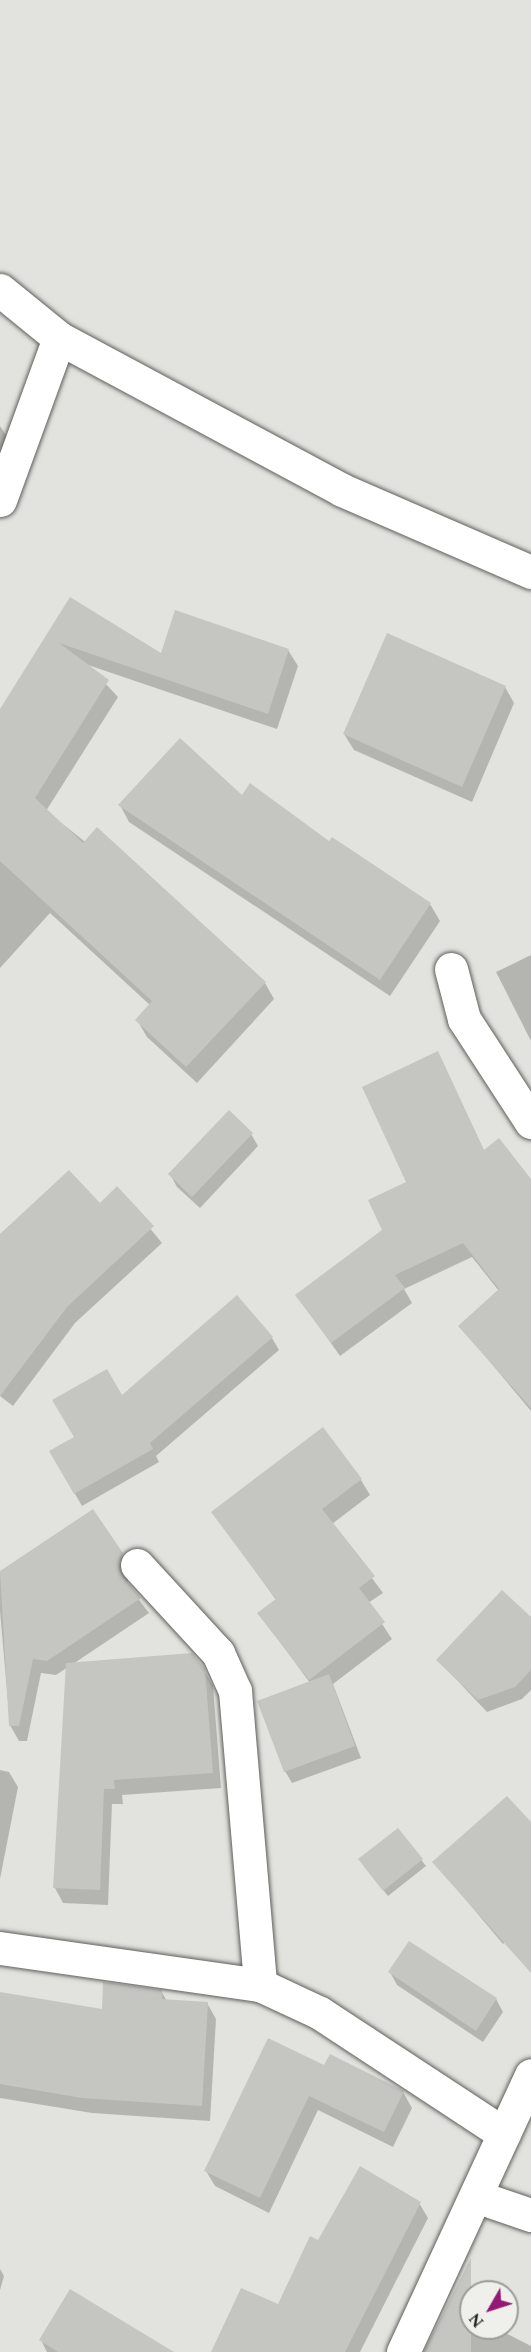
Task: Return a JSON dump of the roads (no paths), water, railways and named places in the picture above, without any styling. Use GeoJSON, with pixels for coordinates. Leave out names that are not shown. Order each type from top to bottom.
{"type":"FeatureCollection","features":[{"type":"Feature","properties":{"kind":"street"},"geometry":{"type":"LineString","coordinates":[[0,290],[59,338],[342,490],[531,572]]}},
{"type":"Feature","properties":{"kind":"street"},"geometry":{"type":"LineString","coordinates":[[0,500],[59,338]]}},
{"type":"Feature","properties":{"kind":"street"},"geometry":{"type":"LineString","coordinates":[[451,969],[464,1019],[531,1122]]}},
{"type":"Feature","properties":{"kind":"street"},"geometry":{"type":"LineString","coordinates":[[137,1565],[218,1653],[235,1691],[260,1985]]}},
{"type":"Feature","properties":{"kind":"street"},"geometry":{"type":"LineString","coordinates":[[0,1948],[260,1985],[321,2013],[504,2134]]}},
{"type":"Feature","properties":{"kind":"street"},"geometry":{"type":"LineString","coordinates":[[403,2352],[478,2197],[531,2075]]}},
{"type":"Feature","properties":{"kind":"street"},"geometry":{"type":"LineString","coordinates":[[478,2197],[531,2215]]}}]}
